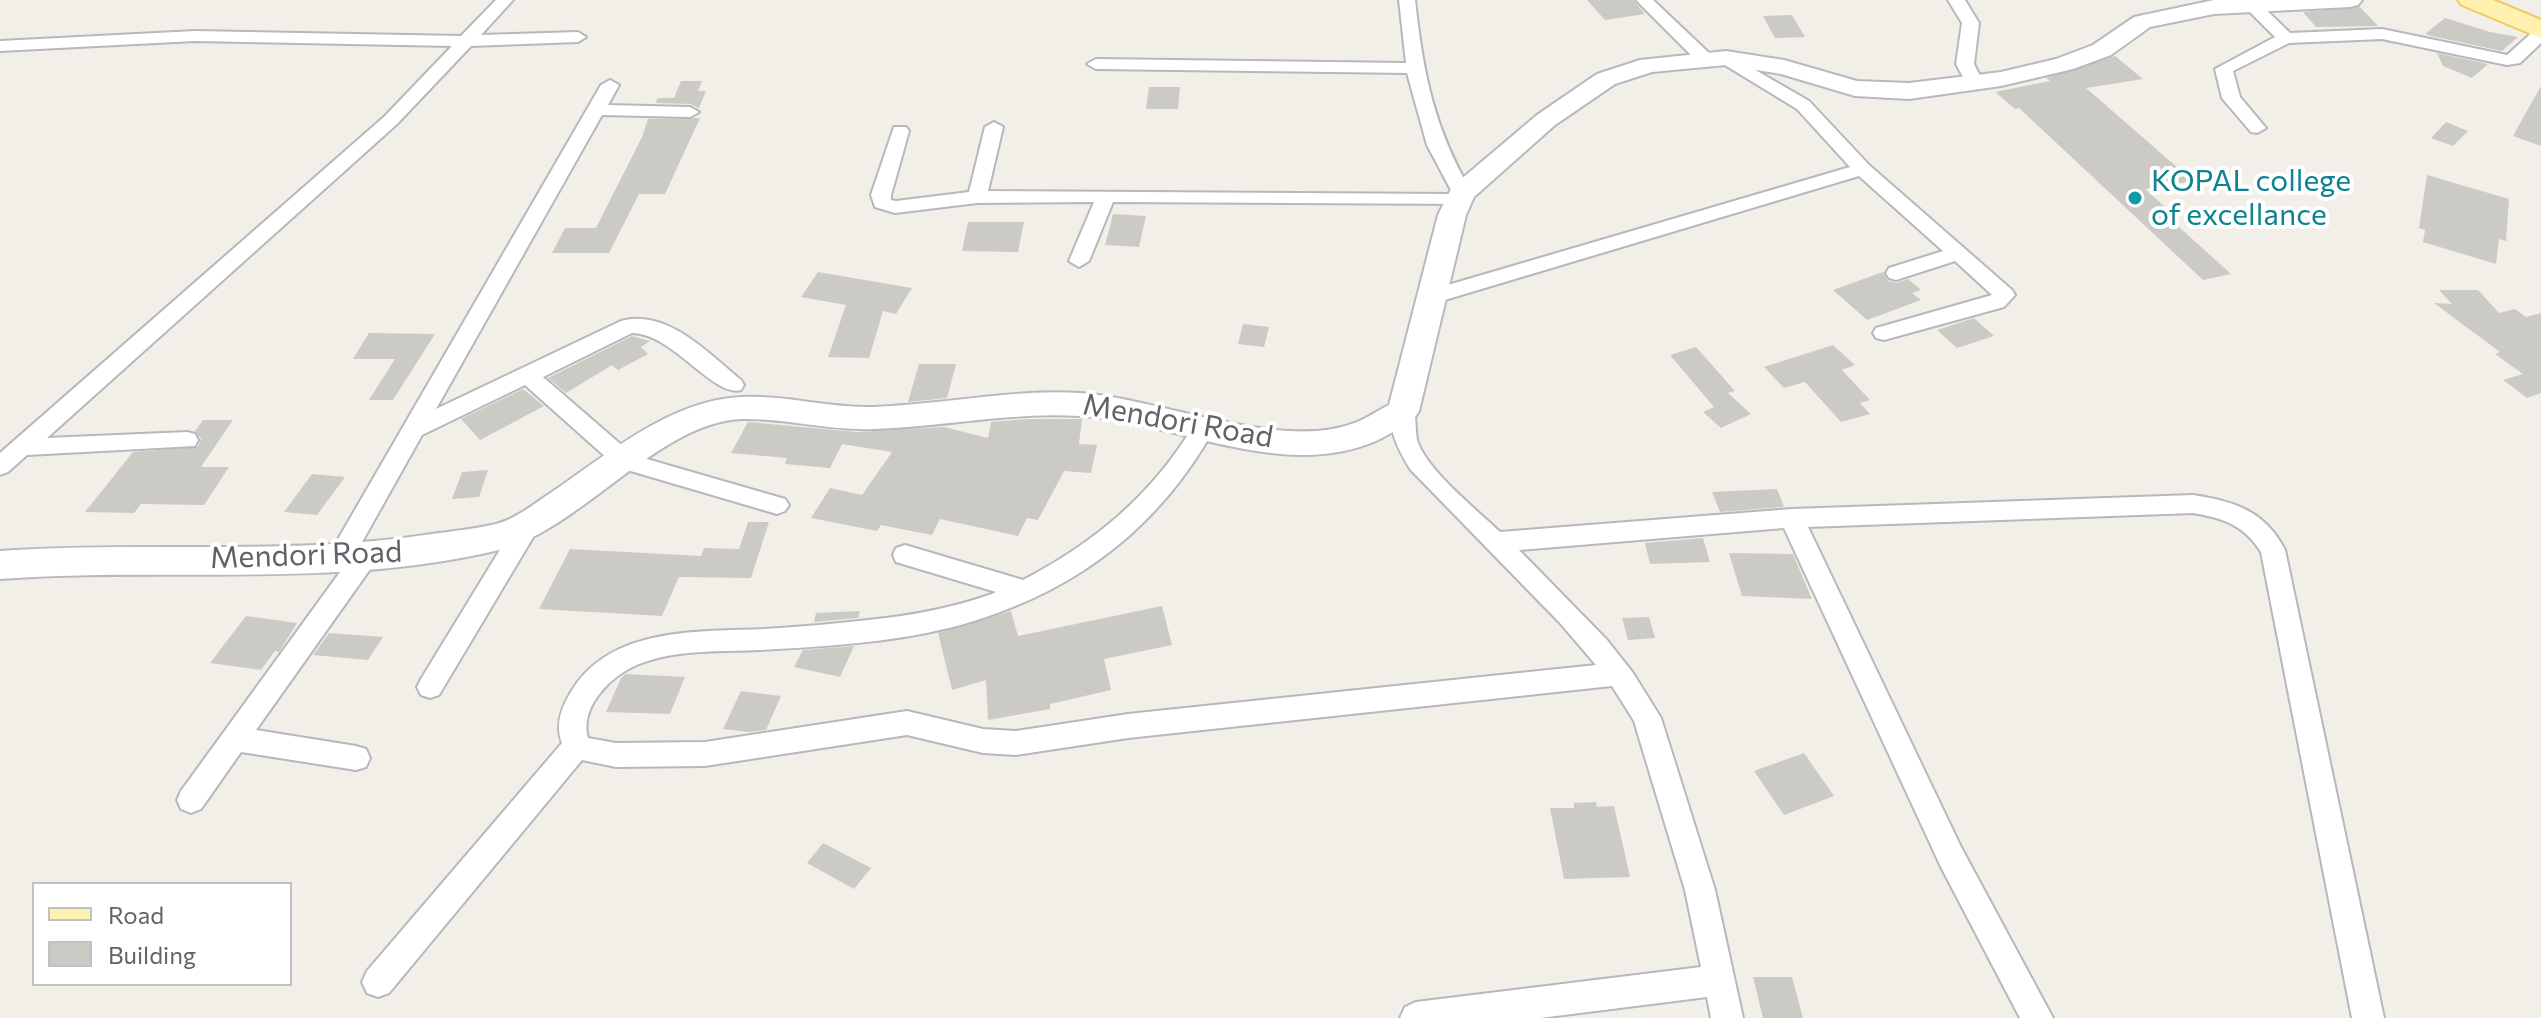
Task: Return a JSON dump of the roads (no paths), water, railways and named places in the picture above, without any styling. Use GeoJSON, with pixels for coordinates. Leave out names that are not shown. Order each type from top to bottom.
{"type":"FeatureCollection","features":[{"type":"Feature","properties":{"kind":"main road"},"geometry":{"type":"LineString","coordinates":[[1403,411],[1452,215],[1461,197],[1546,120],[1606,79],[1649,65],[1715,58],[1784,67],[1834,83],[1874,91],[1909,91],[2010,78],[2064,64],[2102,50],[2142,22],[2214,7],[2350,0]]}},
{"type":"Feature","properties":{"kind":"main road"},"geometry":{"type":"LineString","coordinates":[[2471,0],[2541,32]]}},
{"type":"Feature","properties":{"kind":"main road"},"geometry":{"type":"LineString","coordinates":[[2502,0],[2541,17]]}},
{"type":"Feature","properties":{"kind":"main road","name":"Mendori Road"},"geometry":{"type":"LineString","coordinates":[[0,565],[61,559],[351,559],[502,536],[529,524],[675,428],[712,412],[750,408],[846,418],[1064,402],[1139,413],[1202,431],[1244,438],[1330,441],[1361,436],[1383,427],[1403,411]]}},
{"type":"Feature","properties":{"kind":"street"},"geometry":{"type":"LineString","coordinates":[[0,466],[391,120],[419,93],[462,41],[505,0]]}},
{"type":"Feature","properties":{"kind":"street"},"geometry":{"type":"LineString","coordinates":[[900,131],[881,195],[882,203],[895,207],[977,197],[1461,197],[1432,136],[1414,68],[1407,0]]}},
{"type":"Feature","properties":{"kind":"street"},"geometry":{"type":"LineString","coordinates":[[1644,0],[1715,58],[1803,105],[1862,169],[2005,295],[2004,299],[1884,333]]}},
{"type":"Feature","properties":{"kind":"street"},"geometry":{"type":"LineString","coordinates":[[1956,0],[1969,15],[1974,28],[1965,64],[1974,82]]}},
{"type":"Feature","properties":{"kind":"street"},"geometry":{"type":"LineString","coordinates":[[2250,3],[2286,38]]}},
{"type":"Feature","properties":{"kind":"street"},"geometry":{"type":"LineString","coordinates":[[2257,128],[2231,98],[2224,69],[2286,38],[2382,34],[2507,60],[2514,59],[2541,32]]}},
{"type":"Feature","properties":{"kind":"street"},"geometry":{"type":"LineString","coordinates":[[0,46],[195,36],[462,41],[578,37]]}},
{"type":"Feature","properties":{"kind":"street"},"geometry":{"type":"LineString","coordinates":[[1096,64],[1414,68]]}},
{"type":"Feature","properties":{"kind":"street"},"geometry":{"type":"LineString","coordinates":[[191,800],[235,739],[351,559],[415,429],[610,85]]}},
{"type":"Feature","properties":{"kind":"street"},"geometry":{"type":"LineString","coordinates":[[597,110],[690,112]]}},
{"type":"Feature","properties":{"kind":"street"},"geometry":{"type":"LineString","coordinates":[[977,197],[994,127]]}},
{"type":"Feature","properties":{"kind":"street"},"geometry":{"type":"LineString","coordinates":[[1431,297],[1862,169]]}},
{"type":"Feature","properties":{"kind":"street"},"geometry":{"type":"LineString","coordinates":[[1079,261],[1105,198]]}},
{"type":"Feature","properties":{"kind":"street"},"geometry":{"type":"LineString","coordinates":[[1896,273],[1957,254]]}},
{"type":"Feature","properties":{"kind":"street"},"geometry":{"type":"LineString","coordinates":[[415,429],[629,326],[640,324],[660,329],[733,385]]}},
{"type":"Feature","properties":{"kind":"street"},"geometry":{"type":"LineString","coordinates":[[527,375],[625,461],[777,505]]}},
{"type":"Feature","properties":{"kind":"street"},"geometry":{"type":"LineString","coordinates":[[1403,411],[1406,441],[1418,463],[1580,625],[1647,718],[1700,890],[1727,1018]]}},
{"type":"Feature","properties":{"kind":"street"},"geometry":{"type":"LineString","coordinates":[[577,746],[572,727],[583,695],[603,671],[633,654],[679,643],[768,639],[908,624],[972,611],[1022,590],[1084,557],[1135,518],[1174,475],[1202,431]]}},
{"type":"Feature","properties":{"kind":"street"},"geometry":{"type":"LineString","coordinates":[[21,447],[187,440]]}},
{"type":"Feature","properties":{"kind":"street"},"geometry":{"type":"LineString","coordinates":[[1497,542],[1792,518],[2193,504],[2226,509],[2251,519],[2273,550],[2368,1018]]}},
{"type":"Feature","properties":{"kind":"street"},"geometry":{"type":"LineString","coordinates":[[1792,518],[1951,857],[2037,1018]]}},
{"type":"Feature","properties":{"kind":"street"},"geometry":{"type":"LineString","coordinates":[[430,687],[529,524]]}},
{"type":"Feature","properties":{"kind":"street"},"geometry":{"type":"LineString","coordinates":[[905,555],[1022,590]]}},
{"type":"Feature","properties":{"kind":"street"},"geometry":{"type":"LineString","coordinates":[[577,746],[616,755],[705,754],[907,723],[983,741],[1016,743],[1128,726],[1618,674]]}},
{"type":"Feature","properties":{"kind":"street"},"geometry":{"type":"LineString","coordinates":[[235,739],[356,758]]}},
{"type":"Feature","properties":{"kind":"street"},"geometry":{"type":"LineString","coordinates":[[378,982],[577,746]]}},
{"type":"Feature","properties":{"kind":"street"},"geometry":{"type":"LineString","coordinates":[[1416,1018],[1720,980]]}},
{"type":"Feature","properties":{"kind":"place","name":"KOPAL college of excellance"},"geometry":{"type":"Point","coordinates":[2135,198]}}]}
